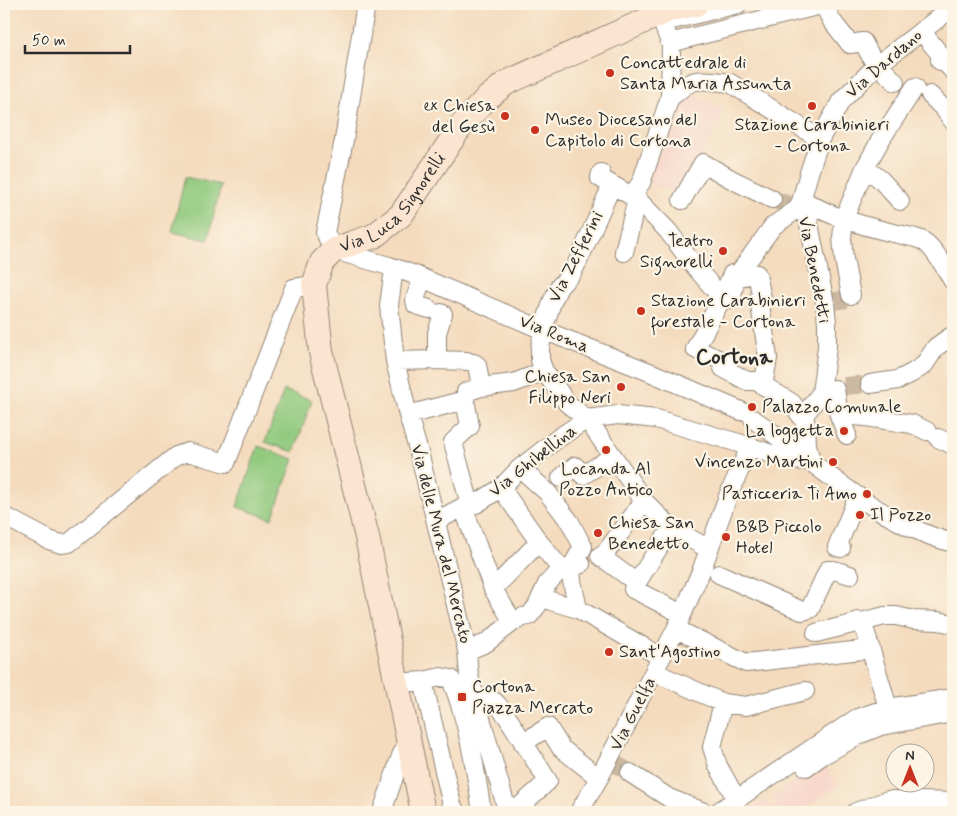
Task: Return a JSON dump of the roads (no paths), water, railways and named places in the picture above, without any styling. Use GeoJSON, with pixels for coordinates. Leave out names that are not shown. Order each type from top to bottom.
{"type":"FeatureCollection","features":[{"type":"Feature","properties":{"kind":"main road","name":"Via Luca Signorelli"},"geometry":{"type":"LineString","coordinates":[[423,812],[367,537],[321,352],[314,285],[322,262],[334,250],[374,236],[400,215],[461,126],[484,100],[506,83],[669,10],[696,4]]}},
{"type":"Feature","properties":{"kind":"street"},"geometry":{"type":"LineString","coordinates":[[334,250],[325,233],[344,140],[366,4]]}},
{"type":"Feature","properties":{"kind":"street"},"geometry":{"type":"LineString","coordinates":[[624,252],[634,198],[642,183],[670,96],[671,45],[663,24],[672,20],[738,4]]}},
{"type":"Feature","properties":{"kind":"street"},"geometry":{"type":"LineString","coordinates":[[671,45],[689,38],[824,4],[832,21],[850,44],[863,42],[877,65],[895,82]]}},
{"type":"Feature","properties":{"kind":"street","name":"Via Dardano"},"geometry":{"type":"LineString","coordinates":[[797,205],[820,139],[841,101],[877,65],[952,6]]}},
{"type":"Feature","properties":{"kind":"street"},"geometry":{"type":"LineString","coordinates":[[921,30],[940,54],[940,61],[943,60],[953,71]]}},
{"type":"Feature","properties":{"kind":"street"},"geometry":{"type":"LineString","coordinates":[[670,96],[695,81],[730,83],[820,139]]}},
{"type":"Feature","properties":{"kind":"street"},"geometry":{"type":"LineString","coordinates":[[851,295],[842,238],[844,219],[865,168],[881,139],[923,91],[944,109],[953,121]]}},
{"type":"Feature","properties":{"kind":"street"},"geometry":{"type":"LineString","coordinates":[[682,200],[703,162],[733,180],[772,199]]}},
{"type":"Feature","properties":{"kind":"street"},"geometry":{"type":"LineString","coordinates":[[865,168],[880,179],[900,201]]}},
{"type":"Feature","properties":{"kind":"street","name":"Via Zefferini"},"geometry":{"type":"LineString","coordinates":[[544,371],[540,360],[540,348],[543,330],[552,302],[559,288],[572,273],[580,257],[606,179],[634,198]]}},
{"type":"Feature","properties":{"kind":"street"},"geometry":{"type":"LineString","coordinates":[[634,198],[668,231],[722,298],[731,300],[736,277],[773,226],[797,205],[808,204],[844,219],[923,241],[948,263],[953,281]]}},
{"type":"Feature","properties":{"kind":"street","name":"Via Benedetti"},"geometry":{"type":"LineString","coordinates":[[797,205],[808,219],[827,302],[827,347],[833,389],[802,418]]}},
{"type":"Feature","properties":{"kind":"street","name":"Via Roma"},"geometry":{"type":"LineString","coordinates":[[334,250],[422,278],[543,330],[652,373],[749,416],[878,510],[911,528],[953,543]]}},
{"type":"Feature","properties":{"kind":"street","name":"Via delle Mura del Mercato"},"geometry":{"type":"LineString","coordinates":[[394,268],[389,306],[395,361],[467,651],[469,676],[474,695],[505,802],[517,811]]}},
{"type":"Feature","properties":{"kind":"street"},"geometry":{"type":"LineString","coordinates":[[722,298],[695,349],[726,362],[723,368],[747,381],[764,381],[768,358],[759,298],[762,298],[757,274],[736,277]]}},
{"type":"Feature","properties":{"kind":"street"},"geometry":{"type":"LineString","coordinates":[[422,278],[415,300],[416,304],[443,314],[437,333],[437,360]]}},
{"type":"Feature","properties":{"kind":"street"},"geometry":{"type":"LineString","coordinates":[[4,516],[49,540],[62,544],[69,543],[176,456],[188,452],[226,463],[294,288],[314,285]]}},
{"type":"Feature","properties":{"kind":"street"},"geometry":{"type":"LineString","coordinates":[[870,384],[898,380],[912,373],[924,365],[936,347],[950,337]]}},
{"type":"Feature","properties":{"kind":"street"},"geometry":{"type":"LineString","coordinates":[[395,361],[437,360],[470,362],[477,365],[481,387]]}},
{"type":"Feature","properties":{"kind":"street"},"geometry":{"type":"LineString","coordinates":[[513,622],[493,589],[466,506],[453,442],[470,426],[465,400],[466,392],[481,387],[514,383],[544,371],[568,404],[587,419],[644,501],[671,528],[708,549]]}},
{"type":"Feature","properties":{"kind":"street"},"geometry":{"type":"LineString","coordinates":[[756,381],[792,403],[806,423],[807,444],[811,461]]}},
{"type":"Feature","properties":{"kind":"street"},"geometry":{"type":"LineString","coordinates":[[833,389],[847,435]]}},
{"type":"Feature","properties":{"kind":"street"},"geometry":{"type":"LineString","coordinates":[[408,415],[465,400]]}},
{"type":"Feature","properties":{"kind":"street","name":"Via Ghibellina"},"geometry":{"type":"LineString","coordinates":[[438,530],[466,506],[476,504],[502,488],[520,468],[557,439],[587,419],[618,415],[656,419],[789,460],[811,461]]}},
{"type":"Feature","properties":{"kind":"street"},"geometry":{"type":"LineString","coordinates":[[840,415],[912,424],[944,440]]}},
{"type":"Feature","properties":{"kind":"street","name":"Via Guelfa"},"geometry":{"type":"LineString","coordinates":[[579,812],[611,761],[679,621],[709,571],[708,549],[728,496],[750,447]]}},
{"type":"Feature","properties":{"kind":"street"},"geometry":{"type":"LineString","coordinates":[[552,486],[575,466],[583,475],[612,457]]}},
{"type":"Feature","properties":{"kind":"street"},"geometry":{"type":"LineString","coordinates":[[467,651],[486,643],[513,622],[529,616],[537,606],[547,584],[566,569],[583,547],[552,486],[520,468]]}},
{"type":"Feature","properties":{"kind":"street"},"geometry":{"type":"LineString","coordinates":[[502,488],[539,542],[566,569],[572,581],[578,609]]}},
{"type":"Feature","properties":{"kind":"street"},"geometry":{"type":"LineString","coordinates":[[841,548],[837,547],[858,496]]}},
{"type":"Feature","properties":{"kind":"street"},"geometry":{"type":"LineString","coordinates":[[566,569],[606,552],[644,501]]}},
{"type":"Feature","properties":{"kind":"street"},"geometry":{"type":"LineString","coordinates":[[671,528],[633,589],[679,621],[746,663],[871,649]]}},
{"type":"Feature","properties":{"kind":"street"},"geometry":{"type":"LineString","coordinates":[[493,589],[539,542]]}},
{"type":"Feature","properties":{"kind":"street"},"geometry":{"type":"LineString","coordinates":[[600,556],[637,583]]}},
{"type":"Feature","properties":{"kind":"street"},"geometry":{"type":"LineString","coordinates":[[709,571],[802,611],[810,609],[828,570],[850,575]]}},
{"type":"Feature","properties":{"kind":"street"},"geometry":{"type":"LineString","coordinates":[[551,601],[578,609],[658,664],[723,703],[746,706],[805,691]]}},
{"type":"Feature","properties":{"kind":"street"},"geometry":{"type":"LineString","coordinates":[[816,633],[858,621],[885,616],[953,624]]}},
{"type":"Feature","properties":{"kind":"street"},"geometry":{"type":"LineString","coordinates":[[858,621],[864,627],[888,708]]}},
{"type":"Feature","properties":{"kind":"street"},"geometry":{"type":"LineString","coordinates":[[396,682],[423,681],[441,677],[451,679],[460,702],[477,777],[482,812]]}},
{"type":"Feature","properties":{"kind":"street"},"geometry":{"type":"LineString","coordinates":[[423,681],[452,805],[456,812]]}},
{"type":"Feature","properties":{"kind":"street"},"geometry":{"type":"LineString","coordinates":[[474,695],[494,701],[548,780],[517,811]]}},
{"type":"Feature","properties":{"kind":"street"},"geometry":{"type":"LineString","coordinates":[[738,806],[857,718],[888,708],[953,698]]}},
{"type":"Feature","properties":{"kind":"street"},"geometry":{"type":"LineString","coordinates":[[723,703],[712,747],[718,766],[738,806]]}},
{"type":"Feature","properties":{"kind":"street"},"geometry":{"type":"LineString","coordinates":[[718,812],[738,806],[861,734],[881,726],[947,714]]}},
{"type":"Feature","properties":{"kind":"street"},"geometry":{"type":"LineString","coordinates":[[523,743],[548,727],[562,748],[599,778]]}},
{"type":"Feature","properties":{"kind":"street"},"geometry":{"type":"LineString","coordinates":[[382,812],[401,756],[409,740]]}},
{"type":"Feature","properties":{"kind":"street"},"geometry":{"type":"LineString","coordinates":[[630,773],[669,798],[704,812]]}},
{"type":"Feature","properties":{"kind":"street"},"geometry":{"type":"LineString","coordinates":[[856,812],[888,800],[953,802]]}},
{"type":"Feature","properties":{"kind":"tunnel"},"geometry":{"type":"LineString","coordinates":[[772,199],[789,205]]}},
{"type":"Feature","properties":{"kind":"tunnel"},"geometry":{"type":"LineString","coordinates":[[829,302],[852,298],[851,295]]}},
{"type":"Feature","properties":{"kind":"tunnel"},"geometry":{"type":"LineString","coordinates":[[844,386],[870,384]]}},
{"type":"Feature","properties":{"kind":"tunnel"},"geometry":{"type":"LineString","coordinates":[[613,762],[630,773]]}},
{"type":"Feature","properties":{"kind":"place","name":"Concattedrale di Santa Maria Assunta"},"geometry":{"type":"Point","coordinates":[610,73]}},
{"type":"Feature","properties":{"kind":"place","name":"Stazione Carabinieri - Cortona"},"geometry":{"type":"Point","coordinates":[812,106]}},
{"type":"Feature","properties":{"kind":"place","name":"ex Chiesa del Gesù"},"geometry":{"type":"Point","coordinates":[505,116]}},
{"type":"Feature","properties":{"kind":"place","name":"Museo Diocesano del Capitolo di Cortona"},"geometry":{"type":"Point","coordinates":[535,130]}},
{"type":"Feature","properties":{"kind":"place","name":"Teatro Signorelli"},"geometry":{"type":"Point","coordinates":[723,251]}},
{"type":"Feature","properties":{"kind":"place","name":"Stazione Carabinieri forestale - Cortona"},"geometry":{"type":"Point","coordinates":[641,311]}},
{"type":"Feature","properties":{"kind":"place","name":"Chiesa San Filippo Neri"},"geometry":{"type":"Point","coordinates":[621,387]}},
{"type":"Feature","properties":{"kind":"place","name":"Palazzo Comunale"},"geometry":{"type":"Point","coordinates":[752,407]}},
{"type":"Feature","properties":{"kind":"place","name":"La loggetta"},"geometry":{"type":"Point","coordinates":[844,431]}},
{"type":"Feature","properties":{"kind":"place","name":"Locanda Al Pozzo Antico"},"geometry":{"type":"Point","coordinates":[606,450]}},
{"type":"Feature","properties":{"kind":"place","name":"Vincenzo Martini"},"geometry":{"type":"Point","coordinates":[833,462]}},
{"type":"Feature","properties":{"kind":"place","name":"Pasticceria Ti Amo"},"geometry":{"type":"Point","coordinates":[867,494]}},
{"type":"Feature","properties":{"kind":"place","name":"Il Pozzo"},"geometry":{"type":"Point","coordinates":[860,515]}},
{"type":"Feature","properties":{"kind":"place","name":"Chiesa San Benedetto"},"geometry":{"type":"Point","coordinates":[598,533]}},
{"type":"Feature","properties":{"kind":"place","name":"B&B Piccolo Hotel"},"geometry":{"type":"Point","coordinates":[726,537]}},
{"type":"Feature","properties":{"kind":"place","name":"Sant'Agostino"},"geometry":{"type":"Point","coordinates":[609,652]}},
{"type":"Feature","properties":{"kind":"place","name":"Cortona Piazza Mercato"},"geometry":{"type":"Point","coordinates":[462,697]}},
{"type":"Feature","properties":{"kind":"district","name":"Cortona"},"geometry":{"type":"Point","coordinates":[734,358]}}]}
